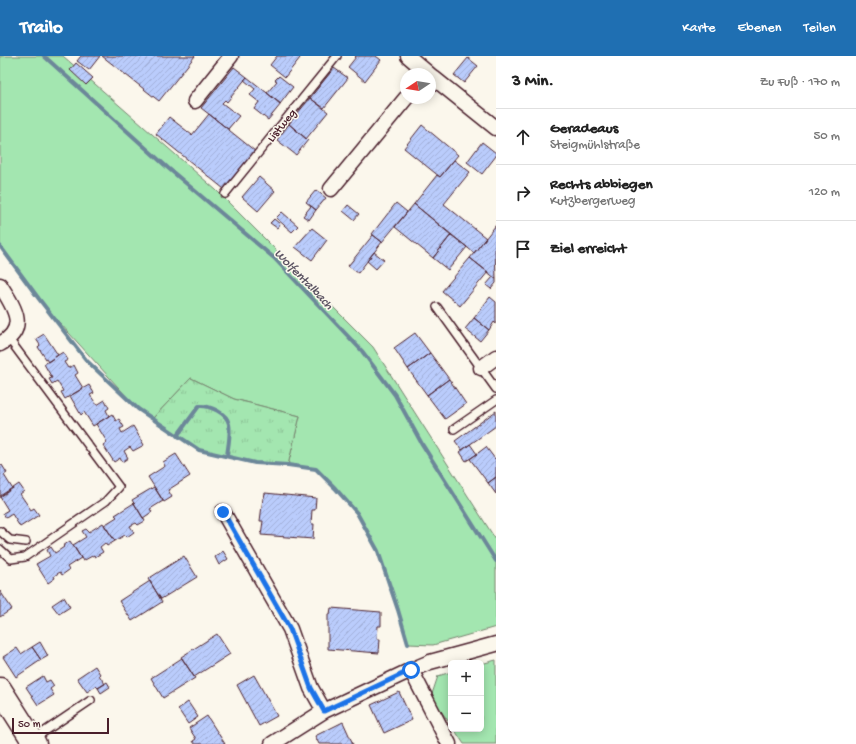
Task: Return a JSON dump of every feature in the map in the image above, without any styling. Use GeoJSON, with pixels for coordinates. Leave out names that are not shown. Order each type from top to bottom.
{"type":"FeatureCollection","features":[{"type":"Feature","properties":{"kind":"main road"},"geometry":{"type":"LineString","coordinates":[[0,689],[33,742]]}},
{"type":"Feature","properties":{"kind":"street"},"geometry":{"type":"LineString","coordinates":[[195,101],[230,56]]}},
{"type":"Feature","properties":{"kind":"street"},"geometry":{"type":"LineString","coordinates":[[408,56],[421,68]]}},
{"type":"Feature","properties":{"kind":"street"},"geometry":{"type":"LineString","coordinates":[[436,80],[496,128]]}},
{"type":"Feature","properties":{"kind":"street"},"geometry":{"type":"LineString","coordinates":[[331,189],[401,104]]}},
{"type":"Feature","properties":{"kind":"street"},"geometry":{"type":"LineString","coordinates":[[0,285],[15,309],[17,326],[7,342]]}},
{"type":"Feature","properties":{"kind":"street"},"geometry":{"type":"LineString","coordinates":[[481,368],[496,357]]}},
{"type":"Feature","properties":{"kind":"street"},"geometry":{"type":"LineString","coordinates":[[223,512],[290,629],[311,688],[324,711]]}},
{"type":"Feature","properties":{"kind":"street"},"geometry":{"type":"LineString","coordinates":[[272,744],[324,711],[411,670],[430,662],[496,644]]}},
{"type":"Feature","properties":{"kind":"street"},"geometry":{"type":"LineString","coordinates":[[411,670],[449,744]]}},
{"type":"Feature","properties":{"kind":"lane","name":"Listweg"},"geometry":{"type":"LineString","coordinates":[[225,194],[337,56]]}},
{"type":"Feature","properties":{"kind":"lane"},"geometry":{"type":"LineString","coordinates":[[436,307],[496,389]]}},
{"type":"Feature","properties":{"kind":"lane"},"geometry":{"type":"LineString","coordinates":[[0,549],[11,559],[25,557],[106,501],[119,487],[7,342]]}},
{"type":"Feature","properties":{"kind":"lane"},"geometry":{"type":"LineString","coordinates":[[454,430],[496,400]]}},
{"type":"Feature","properties":{"kind":"lane"},"geometry":{"type":"LineString","coordinates":[[0,531],[10,540],[26,542]]}},
{"type":"Feature","properties":{"kind":"lane"},"geometry":{"type":"LineString","coordinates":[[33,742],[91,700]]}},
{"type":"Feature","properties":{"kind":"green space"},"geometry":{"type":"Polygon","coordinates":[[[0,56],[63,56],[216,190],[373,347],[496,540],[496,627],[433,645],[408,644],[378,551],[357,513],[316,469],[288,465],[300,416],[234,399],[191,378],[153,418],[138,409],[39,300],[0,246],[0,56]]]}},
{"type":"Feature","properties":{"kind":"green space"},"geometry":{"type":"Polygon","coordinates":[[[191,378],[234,399],[300,416],[288,465],[255,463],[199,450],[153,418],[191,378]]]}},
{"type":"Feature","properties":{"kind":"green space"},"geometry":{"type":"Polygon","coordinates":[[[496,660],[496,744],[464,744],[456,732],[484,732],[484,663],[496,660]]]}},
{"type":"Feature","properties":{"kind":"green space"},"geometry":{"type":"Polygon","coordinates":[[[448,673],[448,721],[431,697],[438,676],[448,673]]]}},
{"type":"Feature","properties":{"kind":"building"},"geometry":{"type":"Polygon","coordinates":[[[81,56],[100,56],[89,70],[77,61],[81,56]]]}},
{"type":"Feature","properties":{"kind":"building"},"geometry":{"type":"Polygon","coordinates":[[[102,56],[195,56],[159,101],[102,56]]]}},
{"type":"Feature","properties":{"kind":"building"},"geometry":{"type":"Polygon","coordinates":[[[277,56],[299,56],[300,58],[285,77],[270,65],[277,56]]]}},
{"type":"Feature","properties":{"kind":"building"},"geometry":{"type":"Polygon","coordinates":[[[355,56],[376,56],[381,60],[365,81],[348,67],[356,57],[355,56]]]}},
{"type":"Feature","properties":{"kind":"building"},"geometry":{"type":"Polygon","coordinates":[[[468,58],[478,66],[464,83],[454,75],[468,58]]]}},
{"type":"Feature","properties":{"kind":"building"},"geometry":{"type":"Polygon","coordinates":[[[76,63],[93,78],[86,85],[70,70],[76,63]]]}},
{"type":"Feature","properties":{"kind":"building"},"geometry":{"type":"Polygon","coordinates":[[[234,67],[247,77],[227,102],[225,100],[222,103],[239,116],[228,129],[201,108],[234,67]]]}},
{"type":"Feature","properties":{"kind":"building"},"geometry":{"type":"Polygon","coordinates":[[[334,68],[348,78],[324,108],[310,98],[334,68]]]}},
{"type":"Feature","properties":{"kind":"building"},"geometry":{"type":"Polygon","coordinates":[[[279,76],[293,87],[280,104],[267,93],[277,81],[275,80],[279,76]]]}},
{"type":"Feature","properties":{"kind":"building"},"geometry":{"type":"Polygon","coordinates":[[[247,77],[281,104],[268,120],[254,109],[259,102],[250,95],[255,89],[244,80],[247,77]]]}},
{"type":"Feature","properties":{"kind":"building"},"geometry":{"type":"Polygon","coordinates":[[[310,98],[328,112],[306,139],[289,124],[310,98]]]}},
{"type":"Feature","properties":{"kind":"building"},"geometry":{"type":"Polygon","coordinates":[[[209,114],[255,151],[224,189],[156,134],[169,117],[192,135],[209,114]]]}},
{"type":"Feature","properties":{"kind":"building"},"geometry":{"type":"Polygon","coordinates":[[[289,124],[308,140],[296,155],[277,140],[289,124]]]}},
{"type":"Feature","properties":{"kind":"building"},"geometry":{"type":"Polygon","coordinates":[[[422,125],[458,155],[440,177],[404,148],[422,125]]]}},
{"type":"Feature","properties":{"kind":"building"},"geometry":{"type":"Polygon","coordinates":[[[482,142],[496,153],[496,156],[482,174],[467,162],[482,142]]]}},
{"type":"Feature","properties":{"kind":"building"},"geometry":{"type":"Polygon","coordinates":[[[454,160],[470,172],[444,204],[486,238],[474,253],[414,204],[437,175],[440,177],[454,160]]]}},
{"type":"Feature","properties":{"kind":"building"},"geometry":{"type":"Polygon","coordinates":[[[259,177],[275,191],[258,211],[242,197],[259,177]]]}},
{"type":"Feature","properties":{"kind":"building"},"geometry":{"type":"Polygon","coordinates":[[[316,190],[326,198],[316,210],[306,202],[316,190]]]}},
{"type":"Feature","properties":{"kind":"building"},"geometry":{"type":"Polygon","coordinates":[[[396,203],[407,212],[382,242],[372,234],[396,203]]]}},
{"type":"Feature","properties":{"kind":"building"},"geometry":{"type":"Polygon","coordinates":[[[414,204],[451,235],[433,258],[395,227],[414,204]]]}},
{"type":"Feature","properties":{"kind":"building"},"geometry":{"type":"Polygon","coordinates":[[[348,205],[359,214],[354,220],[343,211],[348,205]]]}},
{"type":"Feature","properties":{"kind":"building"},"geometry":{"type":"Polygon","coordinates":[[[311,206],[316,210],[309,220],[303,216],[311,206]]]}},
{"type":"Feature","properties":{"kind":"building"},"geometry":{"type":"Polygon","coordinates":[[[282,212],[298,226],[292,232],[276,218],[282,212]]]}},
{"type":"Feature","properties":{"kind":"building"},"geometry":{"type":"Polygon","coordinates":[[[274,219],[280,224],[277,228],[270,223],[274,219]]]}},
{"type":"Feature","properties":{"kind":"building"},"geometry":{"type":"Polygon","coordinates":[[[496,225],[495,247],[496,279],[470,258],[496,225]]]}},
{"type":"Feature","properties":{"kind":"building"},"geometry":{"type":"Polygon","coordinates":[[[312,228],[327,240],[312,260],[295,247],[312,228]]]}},
{"type":"Feature","properties":{"kind":"building"},"geometry":{"type":"Polygon","coordinates":[[[373,235],[382,242],[358,273],[348,266],[373,235]]]}},
{"type":"Feature","properties":{"kind":"building"},"geometry":{"type":"Polygon","coordinates":[[[451,235],[467,247],[448,270],[433,258],[451,235]]]}},
{"type":"Feature","properties":{"kind":"building"},"geometry":{"type":"Polygon","coordinates":[[[374,252],[384,260],[376,269],[367,261],[374,252]]]}},
{"type":"Feature","properties":{"kind":"building"},"geometry":{"type":"Polygon","coordinates":[[[470,258],[488,272],[460,306],[442,291],[470,258]]]}},
{"type":"Feature","properties":{"kind":"building"},"geometry":{"type":"Polygon","coordinates":[[[493,277],[496,279],[496,283],[491,289],[486,285],[493,277]]]}},
{"type":"Feature","properties":{"kind":"building"},"geometry":{"type":"Polygon","coordinates":[[[490,297],[496,302],[496,324],[494,322],[489,330],[474,318],[490,297]]]}},
{"type":"Feature","properties":{"kind":"building"},"geometry":{"type":"Polygon","coordinates":[[[474,318],[489,330],[480,341],[465,329],[474,318]]]}},
{"type":"Feature","properties":{"kind":"building"},"geometry":{"type":"Polygon","coordinates":[[[415,333],[430,353],[408,369],[394,348],[415,333]]]}},
{"type":"Feature","properties":{"kind":"building"},"geometry":{"type":"Polygon","coordinates":[[[44,334],[58,355],[48,362],[38,347],[40,345],[36,339],[44,334]]]}},
{"type":"Feature","properties":{"kind":"building"},"geometry":{"type":"Polygon","coordinates":[[[63,352],[68,360],[64,362],[68,368],[74,365],[78,373],[75,375],[83,388],[65,399],[61,392],[63,391],[57,381],[52,384],[49,379],[52,378],[44,364],[63,352]]]}},
{"type":"Feature","properties":{"kind":"building"},"geometry":{"type":"Polygon","coordinates":[[[430,353],[449,379],[427,395],[408,369],[430,353]]]}},
{"type":"Feature","properties":{"kind":"building"},"geometry":{"type":"Polygon","coordinates":[[[449,379],[466,404],[445,419],[427,395],[449,379]]]}},
{"type":"Feature","properties":{"kind":"building"},"geometry":{"type":"Polygon","coordinates":[[[89,385],[94,393],[90,395],[97,405],[105,400],[109,408],[106,410],[109,416],[93,426],[84,412],[81,415],[70,396],[89,385]]]}},
{"type":"Feature","properties":{"kind":"building"},"geometry":{"type":"Polygon","coordinates":[[[496,411],[496,426],[462,450],[455,441],[496,411]]]}},
{"type":"Feature","properties":{"kind":"building"},"geometry":{"type":"Polygon","coordinates":[[[112,414],[116,421],[119,419],[124,427],[120,429],[122,433],[133,426],[144,445],[133,451],[130,447],[124,451],[128,458],[122,462],[120,458],[114,462],[103,445],[107,442],[96,424],[112,414]]]}},
{"type":"Feature","properties":{"kind":"building"},"geometry":{"type":"Polygon","coordinates":[[[470,444],[477,454],[466,461],[460,452],[470,444]]]}},
{"type":"Feature","properties":{"kind":"building"},"geometry":{"type":"Polygon","coordinates":[[[486,447],[495,459],[496,458],[496,477],[488,483],[470,459],[486,447]]]}},
{"type":"Feature","properties":{"kind":"building"},"geometry":{"type":"Polygon","coordinates":[[[176,454],[190,476],[168,490],[172,497],[164,502],[148,477],[165,466],[163,462],[176,454]]]}},
{"type":"Feature","properties":{"kind":"building"},"geometry":{"type":"Polygon","coordinates":[[[2,465],[7,473],[4,475],[12,488],[0,496],[0,467],[2,465]]]}},
{"type":"Feature","properties":{"kind":"building"},"geometry":{"type":"Polygon","coordinates":[[[496,477],[496,494],[488,483],[496,477]]]}},
{"type":"Feature","properties":{"kind":"building"},"geometry":{"type":"Polygon","coordinates":[[[19,484],[24,491],[20,494],[31,510],[34,508],[39,515],[20,527],[12,514],[6,518],[3,513],[8,510],[0,497],[19,484]]]}},
{"type":"Feature","properties":{"kind":"building"},"geometry":{"type":"Polygon","coordinates":[[[154,487],[163,501],[150,509],[152,512],[143,518],[132,500],[154,487]]]}},
{"type":"Feature","properties":{"kind":"building"},"geometry":{"type":"Polygon","coordinates":[[[265,493],[316,498],[315,510],[312,510],[311,524],[314,524],[313,539],[261,535],[263,521],[260,521],[265,493]]]}},
{"type":"Feature","properties":{"kind":"building"},"geometry":{"type":"Polygon","coordinates":[[[134,503],[145,521],[138,525],[136,523],[130,526],[134,532],[127,537],[125,535],[115,541],[104,525],[117,517],[115,515],[134,503]]]}},
{"type":"Feature","properties":{"kind":"building"},"geometry":{"type":"Polygon","coordinates":[[[103,523],[115,541],[107,546],[105,543],[100,547],[103,552],[95,557],[94,555],[83,561],[73,545],[86,537],[82,531],[86,529],[89,532],[103,523]]]}},
{"type":"Feature","properties":{"kind":"building"},"geometry":{"type":"Polygon","coordinates":[[[70,541],[81,558],[67,567],[69,570],[62,575],[60,572],[48,583],[36,564],[50,556],[47,550],[51,547],[55,553],[70,541]]]}},
{"type":"Feature","properties":{"kind":"building"},"geometry":{"type":"Polygon","coordinates":[[[223,551],[228,559],[219,565],[215,557],[223,551]]]}},
{"type":"Feature","properties":{"kind":"building"},"geometry":{"type":"Polygon","coordinates":[[[184,556],[197,577],[161,599],[148,579],[184,556]]]}},
{"type":"Feature","properties":{"kind":"building"},"geometry":{"type":"Polygon","coordinates":[[[150,581],[162,602],[132,621],[119,601],[150,581]]]}},
{"type":"Feature","properties":{"kind":"building"},"geometry":{"type":"Polygon","coordinates":[[[0,591],[12,609],[0,617],[0,591]]]}},
{"type":"Feature","properties":{"kind":"building"},"geometry":{"type":"Polygon","coordinates":[[[64,597],[70,607],[59,614],[52,605],[64,597]]]}},
{"type":"Feature","properties":{"kind":"building"},"geometry":{"type":"Polygon","coordinates":[[[331,608],[381,612],[381,626],[378,626],[377,639],[380,639],[379,653],[328,649],[328,614],[330,614],[331,608]]]}},
{"type":"Feature","properties":{"kind":"building"},"geometry":{"type":"Polygon","coordinates":[[[217,634],[230,654],[194,677],[181,657],[217,634]]]}},
{"type":"Feature","properties":{"kind":"building"},"geometry":{"type":"Polygon","coordinates":[[[40,642],[48,656],[41,660],[32,647],[40,642]]]}},
{"type":"Feature","properties":{"kind":"building"},"geometry":{"type":"Polygon","coordinates":[[[32,647],[41,660],[16,677],[3,657],[17,648],[21,654],[32,647]]]}},
{"type":"Feature","properties":{"kind":"building"},"geometry":{"type":"Polygon","coordinates":[[[182,658],[195,678],[163,698],[151,678],[182,658]]]}},
{"type":"Feature","properties":{"kind":"building"},"geometry":{"type":"Polygon","coordinates":[[[95,666],[105,684],[98,688],[96,686],[87,692],[77,678],[95,666]]]}},
{"type":"Feature","properties":{"kind":"building"},"geometry":{"type":"Polygon","coordinates":[[[254,675],[277,716],[259,726],[237,685],[254,675]]]}},
{"type":"Feature","properties":{"kind":"building"},"geometry":{"type":"Polygon","coordinates":[[[43,676],[46,682],[50,680],[54,686],[50,689],[54,695],[38,705],[26,687],[43,676]]]}},
{"type":"Feature","properties":{"kind":"building"},"geometry":{"type":"Polygon","coordinates":[[[107,682],[110,687],[101,693],[98,688],[107,682]]]}},
{"type":"Feature","properties":{"kind":"building"},"geometry":{"type":"Polygon","coordinates":[[[399,692],[412,720],[384,733],[371,705],[399,692]]]}},
{"type":"Feature","properties":{"kind":"building"},"geometry":{"type":"Polygon","coordinates":[[[188,702],[198,717],[188,724],[178,709],[188,702]]]}},
{"type":"Feature","properties":{"kind":"building"},"geometry":{"type":"Polygon","coordinates":[[[207,716],[225,744],[195,744],[193,741],[196,739],[189,728],[207,716]]]}},
{"type":"Feature","properties":{"kind":"building"},"geometry":{"type":"Polygon","coordinates":[[[343,722],[353,744],[319,744],[315,736],[343,722]]]}},
{"type":"Feature","properties":{"kind":"waterway","name":"Wolfentalbach"},"geometry":{"type":"LineString","coordinates":[[44,56],[168,168],[274,258],[362,351],[395,395],[422,444],[496,561]]}},
{"type":"Feature","properties":{"kind":"waterway"},"geometry":{"type":"LineString","coordinates":[[0,246],[87,361],[138,409],[199,450],[255,463],[288,465],[316,469],[357,513],[378,551],[408,644]]}},
{"type":"Feature","properties":{"kind":"waterway"},"geometry":{"type":"LineString","coordinates":[[177,436],[199,406],[212,408],[217,410],[228,420],[230,436],[227,456]]}},
{"type":"Feature","properties":{"kind":"route"},"geometry":{"type":"LineString","coordinates":[[223,512],[290,629],[311,688],[324,711],[411,670]]}}]}
